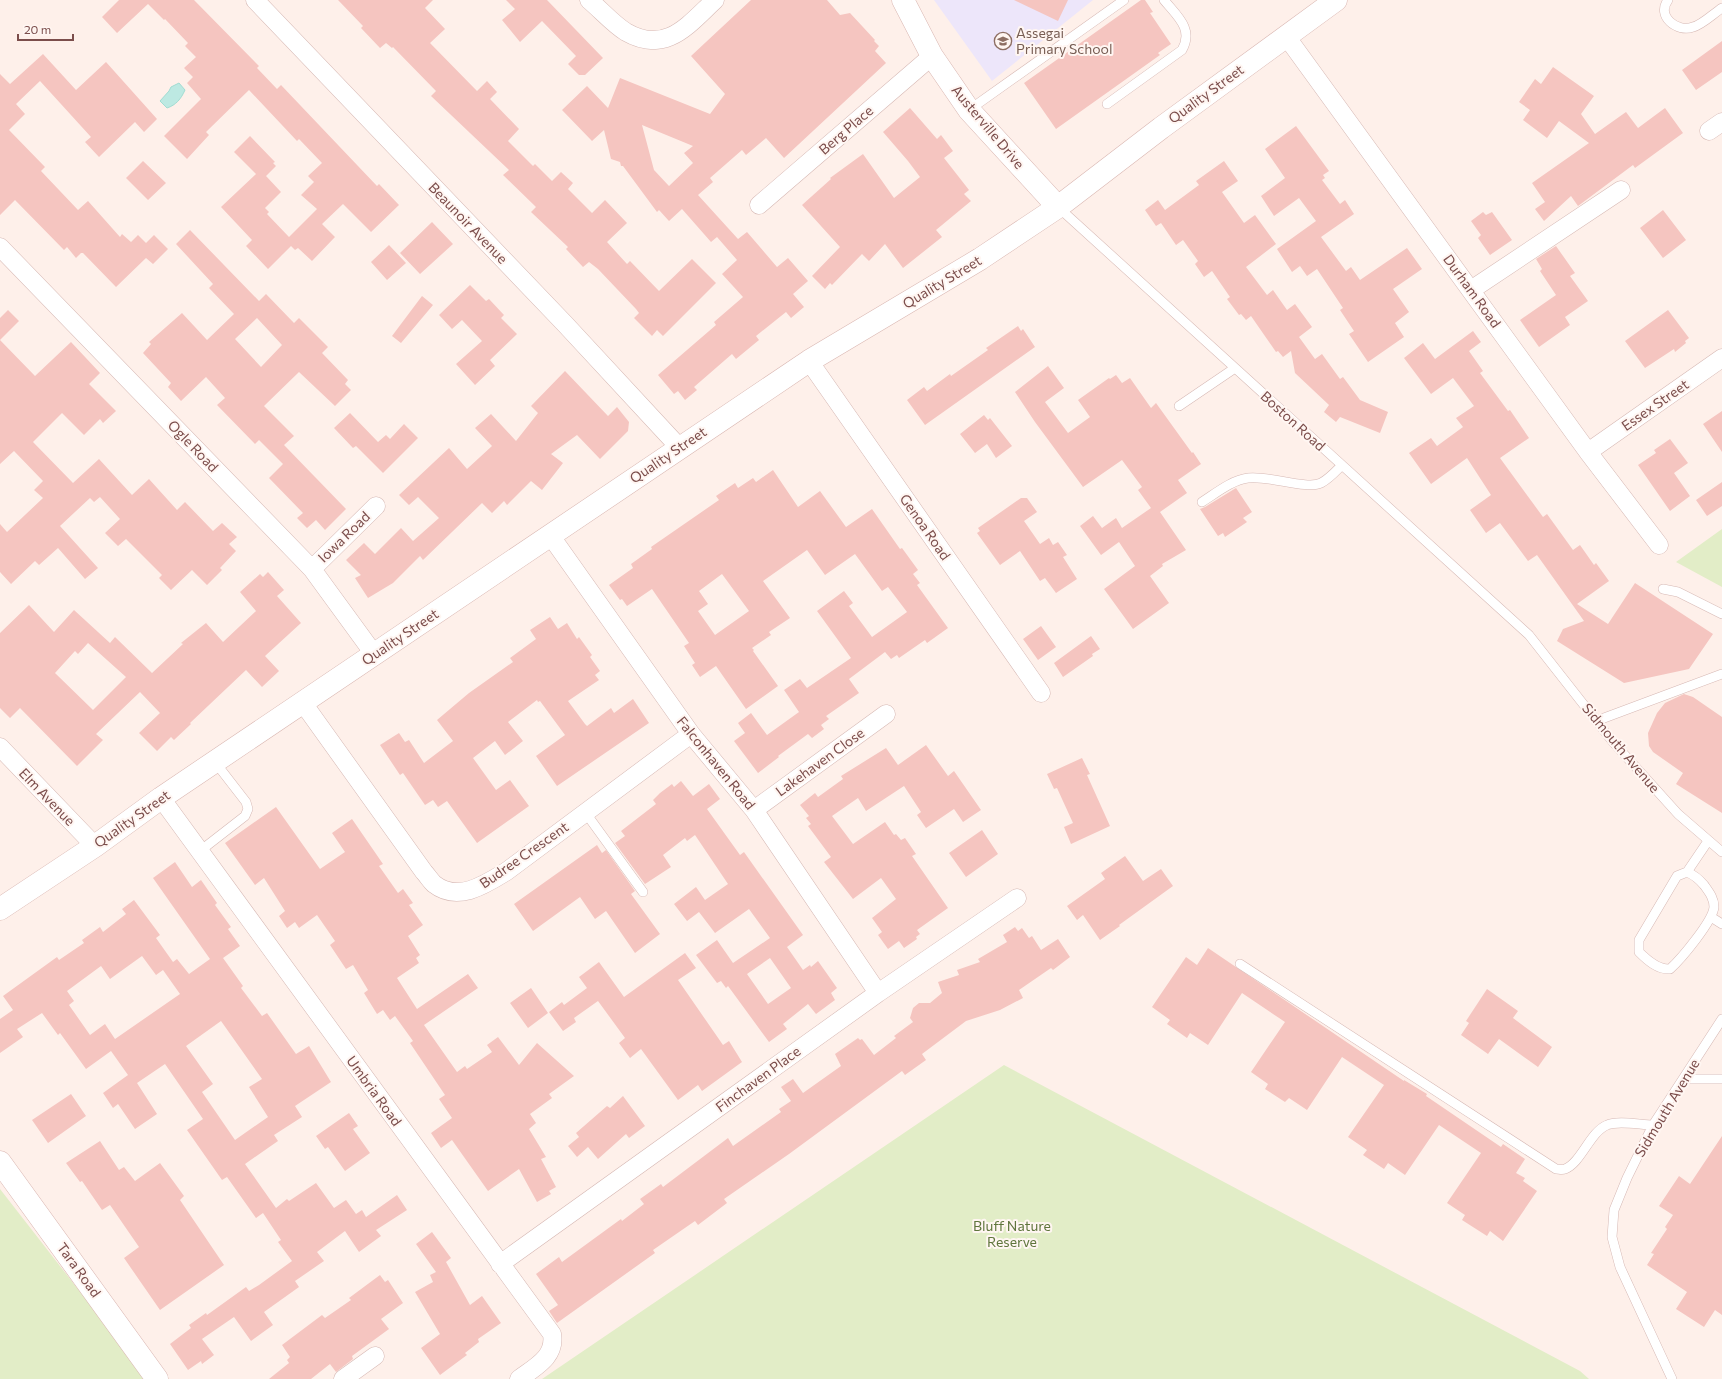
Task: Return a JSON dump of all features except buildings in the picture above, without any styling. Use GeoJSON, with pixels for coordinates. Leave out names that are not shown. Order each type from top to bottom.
{"type":"FeatureCollection","features":[{"type":"Feature","properties":{"kind":"street","name":"Beaunoir Avenue"},"geometry":{"type":"LineString","coordinates":[[255,0],[554,313],[679,447]]}},
{"type":"Feature","properties":{"kind":"street"},"geometry":{"type":"LineString","coordinates":[[589,0],[625,32],[643,40],[655,42],[670,37],[684,28],[715,0]]}},
{"type":"Feature","properties":{"kind":"street","name":"Austerville Drive"},"geometry":{"type":"LineString","coordinates":[[903,0],[932,56],[969,110],[1058,207]]}},
{"type":"Feature","properties":{"kind":"street","name":"Quality Street"},"geometry":{"type":"LineString","coordinates":[[0,909],[95,846],[161,798],[679,447],[809,361],[980,259],[1058,207],[1160,128],[1336,0]]}},
{"type":"Feature","properties":{"kind":"street","name":"Durham Road"},"geometry":{"type":"LineString","coordinates":[[1286,36],[1588,452],[1659,545]]}},
{"type":"Feature","properties":{"kind":"street","name":"Berg Place"},"geometry":{"type":"LineString","coordinates":[[759,205],[932,56]]}},
{"type":"Feature","properties":{"kind":"street"},"geometry":{"type":"LineString","coordinates":[[1471,290],[1621,190]]}},
{"type":"Feature","properties":{"kind":"street","name":"Ogle Road"},"geometry":{"type":"LineString","coordinates":[[0,247],[312,569],[374,654]]}},
{"type":"Feature","properties":{"kind":"street","name":"Essex Street"},"geometry":{"type":"LineString","coordinates":[[1588,452],[1722,358]]}},
{"type":"Feature","properties":{"kind":"street","name":"Genoa Road"},"geometry":{"type":"LineString","coordinates":[[809,361],[1041,693]]}},
{"type":"Feature","properties":{"kind":"street","name":"Iowa Road"},"geometry":{"type":"LineString","coordinates":[[312,569],[376,506]]}},
{"type":"Feature","properties":{"kind":"street","name":"Falconhaven Road"},"geometry":{"type":"LineString","coordinates":[[550,535],[691,734],[754,810],[878,993]]}},
{"type":"Feature","properties":{"kind":"street","name":"Budree Crescent"},"geometry":{"type":"LineString","coordinates":[[303,703],[424,872],[435,884],[445,889],[459,892],[469,891],[483,886],[507,871],[691,734]]}},
{"type":"Feature","properties":{"kind":"street","name":"Lakehaven Close"},"geometry":{"type":"LineString","coordinates":[[754,810],[886,714]]}},
{"type":"Feature","properties":{"kind":"street","name":"Elm Avenue"},"geometry":{"type":"LineString","coordinates":[[0,748],[95,846]]}},
{"type":"Feature","properties":{"kind":"street","name":"Umbria Road"},"geometry":{"type":"LineString","coordinates":[[161,798],[552,1334],[554,1343],[551,1352],[544,1361],[519,1379]]}},
{"type":"Feature","properties":{"kind":"street","name":"Finchaven Place"},"geometry":{"type":"LineString","coordinates":[[500,1264],[878,993],[1017,898]]}},
{"type":"Feature","properties":{"kind":"street","name":"Tara Road"},"geometry":{"type":"LineString","coordinates":[[0,1162],[157,1379]]}},
{"type":"Feature","properties":{"kind":"street"},"geometry":{"type":"LineString","coordinates":[[343,1379],[375,1356]]}},
{"type":"Feature","properties":{"kind":"lane"},"geometry":{"type":"LineString","coordinates":[[969,110],[1124,0]]}},
{"type":"Feature","properties":{"kind":"lane"},"geometry":{"type":"LineString","coordinates":[[1107,104],[1182,50],[1186,43],[1186,30],[1164,0]]}},
{"type":"Feature","properties":{"kind":"lane"},"geometry":{"type":"LineString","coordinates":[[1668,0],[1664,10],[1665,18],[1672,24],[1679,27],[1694,27],[1722,8]]}},
{"type":"Feature","properties":{"kind":"lane","name":"Boston Road"},"geometry":{"type":"LineString","coordinates":[[1058,207],[1529,635]]}},
{"type":"Feature","properties":{"kind":"lane"},"geometry":{"type":"LineString","coordinates":[[1179,406],[1235,368]]}},
{"type":"Feature","properties":{"kind":"lane"},"geometry":{"type":"LineString","coordinates":[[1202,502],[1236,481],[1249,478],[1276,479],[1311,485],[1320,483],[1342,465]]}},
{"type":"Feature","properties":{"kind":"lane"},"geometry":{"type":"LineString","coordinates":[[1663,589],[1678,592],[1722,614]]}},
{"type":"Feature","properties":{"kind":"lane","name":"Sidmouth Avenue"},"geometry":{"type":"LineString","coordinates":[[1529,635],[1612,742],[1678,814],[1708,842],[1722,852]]}},
{"type":"Feature","properties":{"kind":"lane"},"geometry":{"type":"LineString","coordinates":[[1596,721],[1722,674]]}},
{"type":"Feature","properties":{"kind":"lane"},"geometry":{"type":"LineString","coordinates":[[200,851],[244,816],[248,809],[246,802],[215,762]]}},
{"type":"Feature","properties":{"kind":"lane"},"geometry":{"type":"LineString","coordinates":[[586,812],[643,892]]}},
{"type":"Feature","properties":{"kind":"lane"},"geometry":{"type":"LineString","coordinates":[[1687,872],[1700,880],[1712,898],[1714,906],[1711,917],[1681,958],[1670,969],[1661,968],[1650,962],[1639,952],[1639,940],[1677,876],[1687,872],[1708,842]]}},
{"type":"Feature","properties":{"kind":"lane"},"geometry":{"type":"LineString","coordinates":[[1711,917],[1722,924]]}},
{"type":"Feature","properties":{"kind":"lane"},"geometry":{"type":"LineString","coordinates":[[1240,964],[1556,1168],[1564,1169],[1571,1164],[1599,1130],[1608,1124],[1618,1123],[1653,1125]]}},
{"type":"Feature","properties":{"kind":"lane","name":"Sidmouth Avenue"},"geometry":{"type":"LineString","coordinates":[[1672,1379],[1620,1267],[1612,1237],[1614,1210],[1627,1178],[1653,1125],[1722,1019]]}},
{"type":"Feature","properties":{"kind":"lane"},"geometry":{"type":"LineString","coordinates":[[1683,1079],[1722,1079]]}},
{"type":"Feature","properties":{"kind":"shaded area","name":"Assegai Primary School"},"geometry":{"type":"Polygon","coordinates":[[[934,0],[1093,0],[992,81],[934,0]]]}},
{"type":"Feature","properties":{"kind":"green space"},"geometry":{"type":"Polygon","coordinates":[[[1722,529],[1722,587],[1676,562],[1722,529]]]}},
{"type":"Feature","properties":{"kind":"green space","name":"Bluff Nature Reserve"},"geometry":{"type":"Polygon","coordinates":[[[1004,1065],[1580,1371],[1589,1379],[542,1379],[1004,1065]]]}},
{"type":"Feature","properties":{"kind":"green space"},"geometry":{"type":"Polygon","coordinates":[[[0,1189],[148,1379],[0,1379],[0,1189]]]}},
{"type":"Feature","properties":{"kind":"water"},"geometry":{"type":"Polygon","coordinates":[[[179,83],[185,90],[178,101],[167,108],[160,101],[171,87],[179,83]]]}},
{"type":"Feature","properties":{"kind":"place","name":"Assegai Primary School"},"geometry":{"type":"Point","coordinates":[1003,41]}}]}
